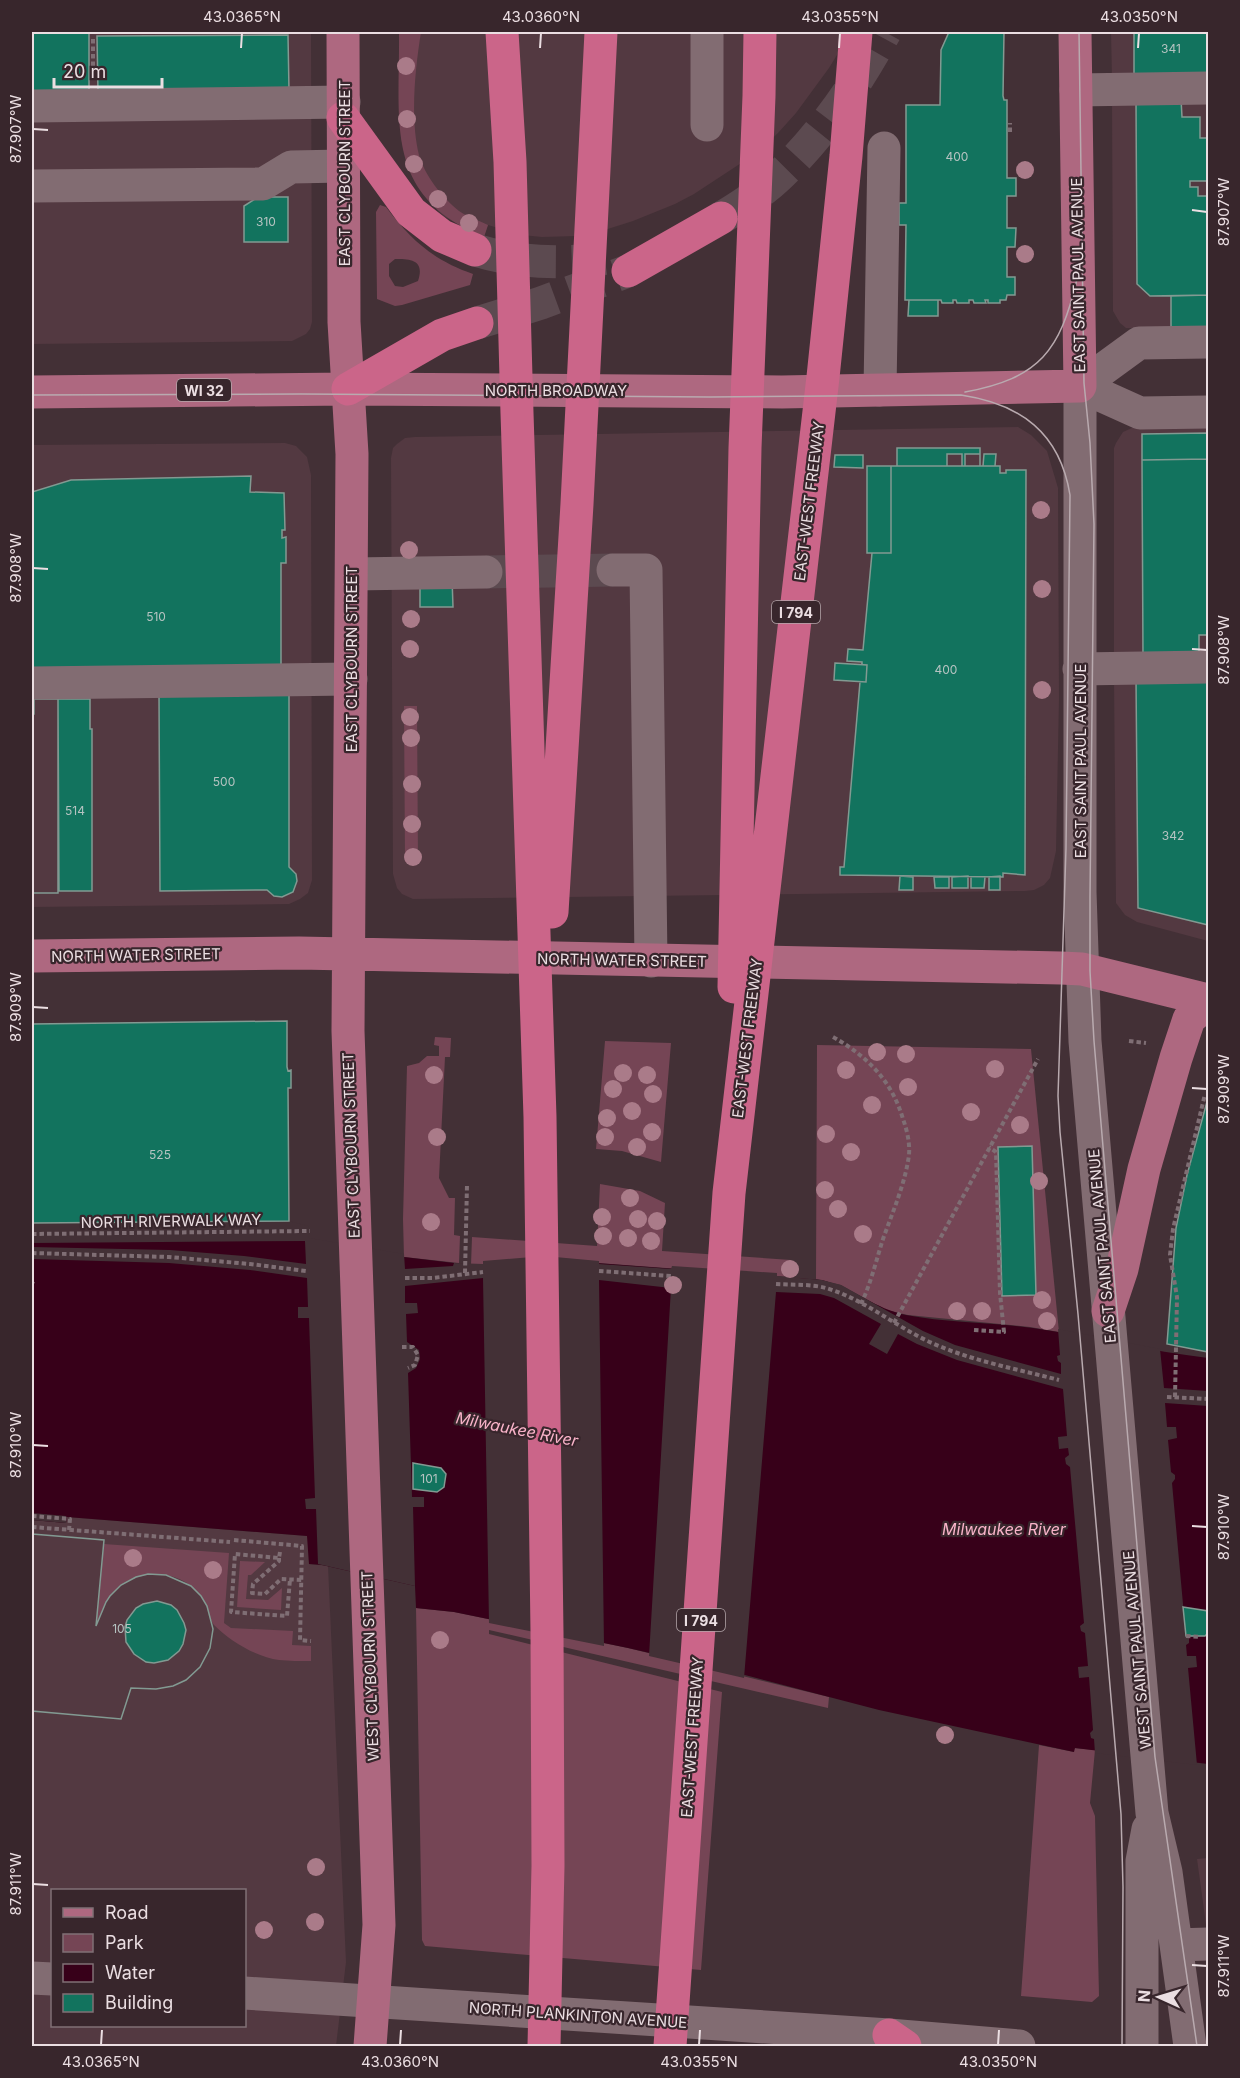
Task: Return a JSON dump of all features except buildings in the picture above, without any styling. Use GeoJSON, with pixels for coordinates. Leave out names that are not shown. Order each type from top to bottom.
{"type":"FeatureCollection","features":[{"type":"Feature","properties":{"kind":"highway"},"geometry":{"type":"LineString","coordinates":[[502,32],[510,162],[516,413],[540,1117],[547,1632],[548,1866],[544,2046]]}},
{"type":"Feature","properties":{"kind":"highway"},"geometry":{"type":"LineString","coordinates":[[540,1117],[577,504],[601,32]]}},
{"type":"Feature","properties":{"kind":"highway"},"geometry":{"type":"LineString","coordinates":[[729,1193],[746,448],[760,32]]}},
{"type":"Feature","properties":{"kind":"highway","name":"EAST-WEST FREEWAY"},"geometry":{"type":"LineString","coordinates":[[670,2046],[729,1193],[823,377],[846,156],[856,32]]}},
{"type":"Feature","properties":{"kind":"highway"},"geometry":{"type":"LineString","coordinates":[[344,110],[411,212],[442,236],[475,250]]}},
{"type":"Feature","properties":{"kind":"highway"},"geometry":{"type":"LineString","coordinates":[[629,262],[685,240],[721,218]]}},
{"type":"Feature","properties":{"kind":"highway"},"geometry":{"type":"LineString","coordinates":[[348,389],[442,335],[477,323]]}},
{"type":"Feature","properties":{"kind":"main road","name":"EAST CLYBOURN STREET"},"geometry":{"type":"LineString","coordinates":[[343,32],[344,322],[352,453],[348,1031],[356,1286]]}},
{"type":"Feature","properties":{"kind":"main road","name":"EAST SAINT PAUL AVENUE"},"geometry":{"type":"LineString","coordinates":[[1075,32],[1080,386]]}},
{"type":"Feature","properties":{"kind":"main road","name":"NORTH BROADWAY"},"geometry":{"type":"LineString","coordinates":[[32,392],[348,389],[771,392],[1080,386]]}},
{"type":"Feature","properties":{"kind":"main road","name":"NORTH WATER STREET"},"geometry":{"type":"LineString","coordinates":[[32,956],[299,953],[1082,969],[1209,1001]]}},
{"type":"Feature","properties":{"kind":"main road"},"geometry":{"type":"LineString","coordinates":[[1108,1311],[1122,1269],[1144,1169],[1178,1051],[1189,1019],[1209,1001]]}},
{"type":"Feature","properties":{"kind":"main road","name":"WEST CLYBOURN STREET"},"geometry":{"type":"LineString","coordinates":[[356,1286],[379,1925],[370,2046]]}},
{"type":"Feature","properties":{"kind":"street"},"geometry":{"type":"LineString","coordinates":[[707,32],[707,125]]}},
{"type":"Feature","properties":{"kind":"street"},"geometry":{"type":"LineString","coordinates":[[1076,90],[1209,88]]}},
{"type":"Feature","properties":{"kind":"street"},"geometry":{"type":"LineString","coordinates":[[32,106],[344,110]]}},
{"type":"Feature","properties":{"kind":"street"},"geometry":{"type":"LineString","coordinates":[[880,390],[884,148]]}},
{"type":"Feature","properties":{"kind":"street"},"geometry":{"type":"LineString","coordinates":[[32,186],[263,184],[291,167],[343,166]]}},
{"type":"Feature","properties":{"kind":"street"},"geometry":{"type":"LineString","coordinates":[[1080,386],[1138,343],[1209,342]]}},
{"type":"Feature","properties":{"kind":"street","name":"NORTH BROADWAY"},"geometry":{"type":"LineString","coordinates":[[1080,386],[1140,413],[1209,412]]}},
{"type":"Feature","properties":{"kind":"street","name":"EAST SAINT PAUL AVENUE"},"geometry":{"type":"LineString","coordinates":[[1080,386],[1079,669],[1082,969],[1085,1041],[1124,1488]]}},
{"type":"Feature","properties":{"kind":"street"},"geometry":{"type":"LineString","coordinates":[[613,570],[646,570],[651,961]]}},
{"type":"Feature","properties":{"kind":"street"},"geometry":{"type":"LineString","coordinates":[[352,574],[486,572]]}},
{"type":"Feature","properties":{"kind":"street"},"geometry":{"type":"LineString","coordinates":[[1079,669],[1209,667]]}},
{"type":"Feature","properties":{"kind":"street"},"geometry":{"type":"LineString","coordinates":[[32,683],[351,679]]}},
{"type":"Feature","properties":{"kind":"street","name":"WEST SAINT PAUL AVENUE"},"geometry":{"type":"LineString","coordinates":[[1124,1488],[1152,1813],[1166,1872],[1190,2046]]}},
{"type":"Feature","properties":{"kind":"street","name":"WEST SAINT PAUL AVENUE"},"geometry":{"type":"LineString","coordinates":[[1142,2046],[1142,1861],[1152,1813]]}},
{"type":"Feature","properties":{"kind":"street"},"geometry":{"type":"LineString","coordinates":[[1176,1945],[1209,1944]]}},
{"type":"Feature","properties":{"kind":"street"},"geometry":{"type":"LineString","coordinates":[[32,1978],[51,1979]]}},
{"type":"Feature","properties":{"kind":"street","name":"NORTH PLANKINTON AVENUE"},"geometry":{"type":"LineString","coordinates":[[246,1993],[897,2041],[1019,2046]]}},
{"type":"Feature","properties":{"kind":"path"},"geometry":{"type":"LineString","coordinates":[[93,39],[93,54]]}},
{"type":"Feature","properties":{"kind":"path"},"geometry":{"type":"LineString","coordinates":[[1010,123],[1010,132]]}},
{"type":"Feature","properties":{"kind":"path"},"geometry":{"type":"LineString","coordinates":[[833,1037],[863,1055],[888,1084],[900,1108],[908,1137],[909,1152],[903,1185],[884,1236],[869,1287],[861,1304]]}},
{"type":"Feature","properties":{"kind":"path"},"geometry":{"type":"LineString","coordinates":[[894,1323],[1038,1059]]}},
{"type":"Feature","properties":{"kind":"path"},"geometry":{"type":"LineString","coordinates":[[1175,1397],[1177,1297],[1170,1256],[1173,1228],[1206,1091]]}},
{"type":"Feature","properties":{"kind":"path"},"geometry":{"type":"LineString","coordinates":[[974,1330],[1004,1332],[1000,1293],[996,1152],[989,1147]]}},
{"type":"Feature","properties":{"kind":"path"},"geometry":{"type":"LineString","coordinates":[[465,1273],[467,1185]]}},
{"type":"Feature","properties":{"kind":"path","name":"NORTH RIVERWALK WAY"},"geometry":{"type":"LineString","coordinates":[[32,1234],[308,1231]]}},
{"type":"Feature","properties":{"kind":"path"},"geometry":{"type":"LineString","coordinates":[[32,1253],[169,1257],[306,1271]]}},
{"type":"Feature","properties":{"kind":"path"},"geometry":{"type":"LineString","coordinates":[[599,1271],[671,1276]]}},
{"type":"Feature","properties":{"kind":"path"},"geometry":{"type":"LineString","coordinates":[[405,1278],[432,1278],[483,1272]]}},
{"type":"Feature","properties":{"kind":"path"},"geometry":{"type":"LineString","coordinates":[[776,1284],[825,1288],[861,1304],[920,1338],[961,1355],[1059,1380]]}},
{"type":"Feature","properties":{"kind":"path"},"geometry":{"type":"LineString","coordinates":[[402,1347],[413,1347],[418,1355],[415,1365],[408,1368]]}},
{"type":"Feature","properties":{"kind":"path"},"geometry":{"type":"LineString","coordinates":[[1167,1396],[1209,1399]]}},
{"type":"Feature","properties":{"kind":"path"},"geometry":{"type":"LineString","coordinates":[[32,1516],[70,1519],[69,1530]]}},
{"type":"Feature","properties":{"kind":"path"},"geometry":{"type":"LineString","coordinates":[[32,1527],[302,1546],[300,1640],[310,1641]]}},
{"type":"Feature","properties":{"kind":"path"},"geometry":{"type":"LineString","coordinates":[[280,1552],[279,1561],[253,1584],[252,1593],[265,1594],[281,1579],[302,1580]]}},
{"type":"Feature","properties":{"kind":"path"},"geometry":{"type":"LineString","coordinates":[[279,1558],[235,1554],[231,1612],[286,1616],[290,1580]]}},
{"type":"Feature","properties":{"kind":"path"},"geometry":{"type":"LineString","coordinates":[[1186,1636],[1200,1637]]}},
{"type":"Feature","properties":{"kind":"shaded area"},"geometry":{"type":"Polygon","coordinates":[[[32,32],[311,32],[312,322],[306,334],[292,341],[32,344],[32,32]]]}},
{"type":"Feature","properties":{"kind":"shaded area"},"geometry":{"type":"Polygon","coordinates":[[[399,32],[851,32],[829,68],[796,113],[778,133],[758,152],[694,194],[633,221],[595,233],[542,237],[522,235],[488,225],[484,237],[439,212],[421,191],[408,169],[401,138],[399,32]]]}},
{"type":"Feature","properties":{"kind":"shaded area"},"geometry":{"type":"Polygon","coordinates":[[[1111,32],[1208,32],[1208,77],[1112,78],[1111,32]]]}},
{"type":"Feature","properties":{"kind":"shaded area"},"geometry":{"type":"Polygon","coordinates":[[[1208,99],[1208,328],[1126,328],[1113,311],[1112,100],[1208,99]]]}},
{"type":"Feature","properties":{"kind":"shaded area"},"geometry":{"type":"Polygon","coordinates":[[[1208,426],[1208,660],[1114,661],[1114,448],[1116,443],[1123,432],[1134,427],[1208,426]]]}},
{"type":"Feature","properties":{"kind":"shaded area"},"geometry":{"type":"Polygon","coordinates":[[[1018,427],[1031,435],[1047,451],[1058,488],[1059,698],[1056,851],[1050,878],[1044,885],[1025,891],[413,899],[402,894],[397,888],[393,874],[391,458],[393,448],[405,438],[1018,427]]]}},
{"type":"Feature","properties":{"kind":"shaded area"},"geometry":{"type":"Polygon","coordinates":[[[285,443],[296,446],[307,457],[311,475],[312,880],[308,893],[289,904],[32,907],[32,445],[285,443]]]}},
{"type":"Feature","properties":{"kind":"shaded area"},"geometry":{"type":"Polygon","coordinates":[[[1208,677],[1208,941],[1137,922],[1125,915],[1116,903],[1114,678],[1208,677]]]}},
{"type":"Feature","properties":{"kind":"shaded area"},"geometry":{"type":"Polygon","coordinates":[[[67,1517],[308,1536],[309,1564],[328,1566],[346,1962],[336,2046],[32,2046],[32,1520],[66,1523],[67,1517]]]}},
{"type":"Feature","properties":{"kind":"shaded area"},"geometry":{"type":"Polygon","coordinates":[[[1208,1858],[1208,1939],[1197,1859],[1208,1858]]]}},
{"type":"Feature","properties":{"kind":"green space"},"geometry":{"type":"Polygon","coordinates":[[[399,32],[421,32],[415,78],[414,110],[416,141],[425,171],[440,193],[459,211],[488,225],[484,237],[451,220],[428,200],[413,178],[404,153],[400,126],[399,32]]]}},
{"type":"Feature","properties":{"kind":"green space"},"geometry":{"type":"Polygon","coordinates":[[[380,205],[386,207],[424,248],[446,262],[473,274],[470,285],[402,305],[395,306],[377,299],[376,212],[380,205]],[[395,259],[389,264],[389,276],[395,286],[403,287],[418,281],[420,269],[415,262],[395,259]]]}},
{"type":"Feature","properties":{"kind":"green space"},"geometry":{"type":"Polygon","coordinates":[[[404,706],[417,706],[418,862],[405,862],[404,706]]]}},
{"type":"Feature","properties":{"kind":"green space"},"geometry":{"type":"Polygon","coordinates":[[[435,1037],[451,1038],[450,1057],[445,1057],[439,1178],[449,1198],[455,1198],[454,1235],[460,1236],[459,1263],[404,1257],[407,1066],[419,1063],[427,1056],[439,1056],[439,1046],[434,1045],[435,1037]]]}},
{"type":"Feature","properties":{"kind":"green space"},"geometry":{"type":"Polygon","coordinates":[[[605,1041],[671,1043],[661,1162],[622,1151],[596,1149],[605,1041]]]}},
{"type":"Feature","properties":{"kind":"green space"},"geometry":{"type":"Polygon","coordinates":[[[817,1045],[1031,1049],[1059,1332],[908,1315],[886,1310],[841,1285],[816,1279],[817,1045]]]}},
{"type":"Feature","properties":{"kind":"green space"},"geometry":{"type":"Polygon","coordinates":[[[600,1184],[640,1191],[665,1203],[662,1251],[791,1260],[797,1266],[795,1274],[789,1277],[543,1259],[471,1265],[472,1237],[597,1246],[600,1184]]]}},
{"type":"Feature","properties":{"kind":"green space"},"geometry":{"type":"Polygon","coordinates":[[[104,1544],[229,1553],[224,1623],[231,1628],[293,1631],[292,1645],[311,1646],[311,1661],[270,1658],[244,1647],[214,1625],[201,1596],[191,1586],[168,1575],[142,1576],[119,1587],[109,1597],[96,1626],[104,1544]]]}},
{"type":"Feature","properties":{"kind":"green space"},"geometry":{"type":"Polygon","coordinates":[[[240,1561],[265,1562],[251,1575],[248,1575],[246,1599],[268,1600],[282,1588],[281,1610],[237,1607],[240,1561]]]}},
{"type":"Feature","properties":{"kind":"green space"},"geometry":{"type":"Polygon","coordinates":[[[416,1608],[454,1612],[628,1648],[829,1697],[828,1708],[489,1630],[489,1634],[722,1692],[701,1970],[425,1946],[422,1940],[416,1608]]]}},
{"type":"Feature","properties":{"kind":"green space"},"geometry":{"type":"Polygon","coordinates":[[[1039,1745],[1074,1752],[1074,1748],[1095,1750],[1090,1803],[1095,1816],[1099,1996],[1092,2002],[1021,1996],[1039,1745]]]}},
{"type":"Feature","properties":{"kind":"water","name":"Milwaukee River"},"geometry":{"type":"Polygon","coordinates":[[[289,1221],[306,1240],[404,1257],[471,1265],[543,1259],[822,1280],[884,1308],[906,1315],[1033,1328],[1208,1358],[1208,1764],[1075,1748],[1074,1752],[879,1710],[745,1675],[628,1648],[454,1612],[416,1608],[415,1586],[309,1564],[307,1536],[67,1517],[66,1523],[32,1520],[32,1223],[289,1221]]]}},
{"type":"Feature","properties":{"kind":"pier"},"geometry":{"type":"Polygon","coordinates":[[[289,1221],[308,1226],[309,1238],[404,1254],[405,1269],[453,1266],[454,1263],[483,1264],[483,1261],[544,1256],[599,1261],[599,1264],[777,1273],[777,1276],[822,1280],[841,1285],[923,1331],[955,1345],[1061,1374],[1061,1363],[1057,1356],[1060,1355],[1058,1329],[1160,1349],[1164,1388],[1208,1391],[1208,1406],[1165,1403],[1167,1427],[1176,1427],[1177,1438],[1168,1440],[1171,1472],[1175,1475],[1172,1483],[1186,1637],[1189,1638],[1189,1643],[1186,1645],[1187,1656],[1196,1656],[1197,1667],[1188,1668],[1197,1765],[1095,1753],[1094,1739],[1091,1738],[1090,1733],[1093,1730],[1089,1677],[1079,1678],[1078,1667],[1088,1666],[1085,1633],[1081,1631],[1080,1626],[1084,1623],[1070,1467],[1066,1464],[1065,1458],[1069,1455],[1068,1448],[1059,1449],[1058,1437],[1067,1436],[1063,1389],[957,1360],[898,1334],[887,1354],[869,1344],[881,1324],[834,1298],[820,1294],[776,1292],[744,1678],[649,1656],[671,1288],[599,1280],[604,1646],[489,1623],[483,1278],[405,1286],[405,1303],[417,1303],[418,1313],[406,1314],[407,1342],[419,1350],[420,1359],[416,1368],[408,1373],[412,1497],[424,1497],[424,1507],[413,1507],[415,1586],[318,1564],[316,1509],[306,1509],[305,1499],[315,1498],[309,1318],[298,1318],[298,1307],[308,1307],[307,1278],[169,1263],[32,1259],[32,1247],[170,1250],[306,1264],[305,1241],[32,1243],[32,1223],[289,1221]]]}},
{"type":"Feature","properties":{"kind":"pier"},"geometry":{"type":"Polygon","coordinates":[[[32,1513],[66,1516],[66,1523],[32,1520],[32,1513]]]}},
{"type":"Feature","properties":{"kind":"tunnel"},"geometry":{"type":"LineString","coordinates":[[721,218],[771,183],[809,144],[863,71],[885,32]]}},
{"type":"Feature","properties":{"kind":"tunnel"},"geometry":{"type":"LineString","coordinates":[[475,250],[492,255],[547,262],[583,261],[619,256]]}},
{"type":"Feature","properties":{"kind":"tunnel"},"geometry":{"type":"LineString","coordinates":[[477,323],[541,303],[628,271]]}},
{"type":"Feature","properties":{"kind":"tunnel"},"geometry":{"type":"LineString","coordinates":[[486,572],[613,570]]}},
{"type":"Feature","properties":{"kind":"tram line"},"geometry":{"type":"LineString","coordinates":[[1079,32],[1084,383],[1094,524],[1090,897],[1090,971],[1094,1041],[1155,1757],[1197,2046]]}},
{"type":"Feature","properties":{"kind":"tram line"},"geometry":{"type":"LineString","coordinates":[[965,392],[1012,379],[1043,357],[1054,343],[1063,325],[1077,279]]}},
{"type":"Feature","properties":{"kind":"tram line"},"geometry":{"type":"LineString","coordinates":[[32,395],[710,397],[961,395],[982,399],[1019,414],[1047,438],[1065,473],[1070,495],[1066,848],[1058,1096],[1121,1814],[1122,2046]]}}]}
